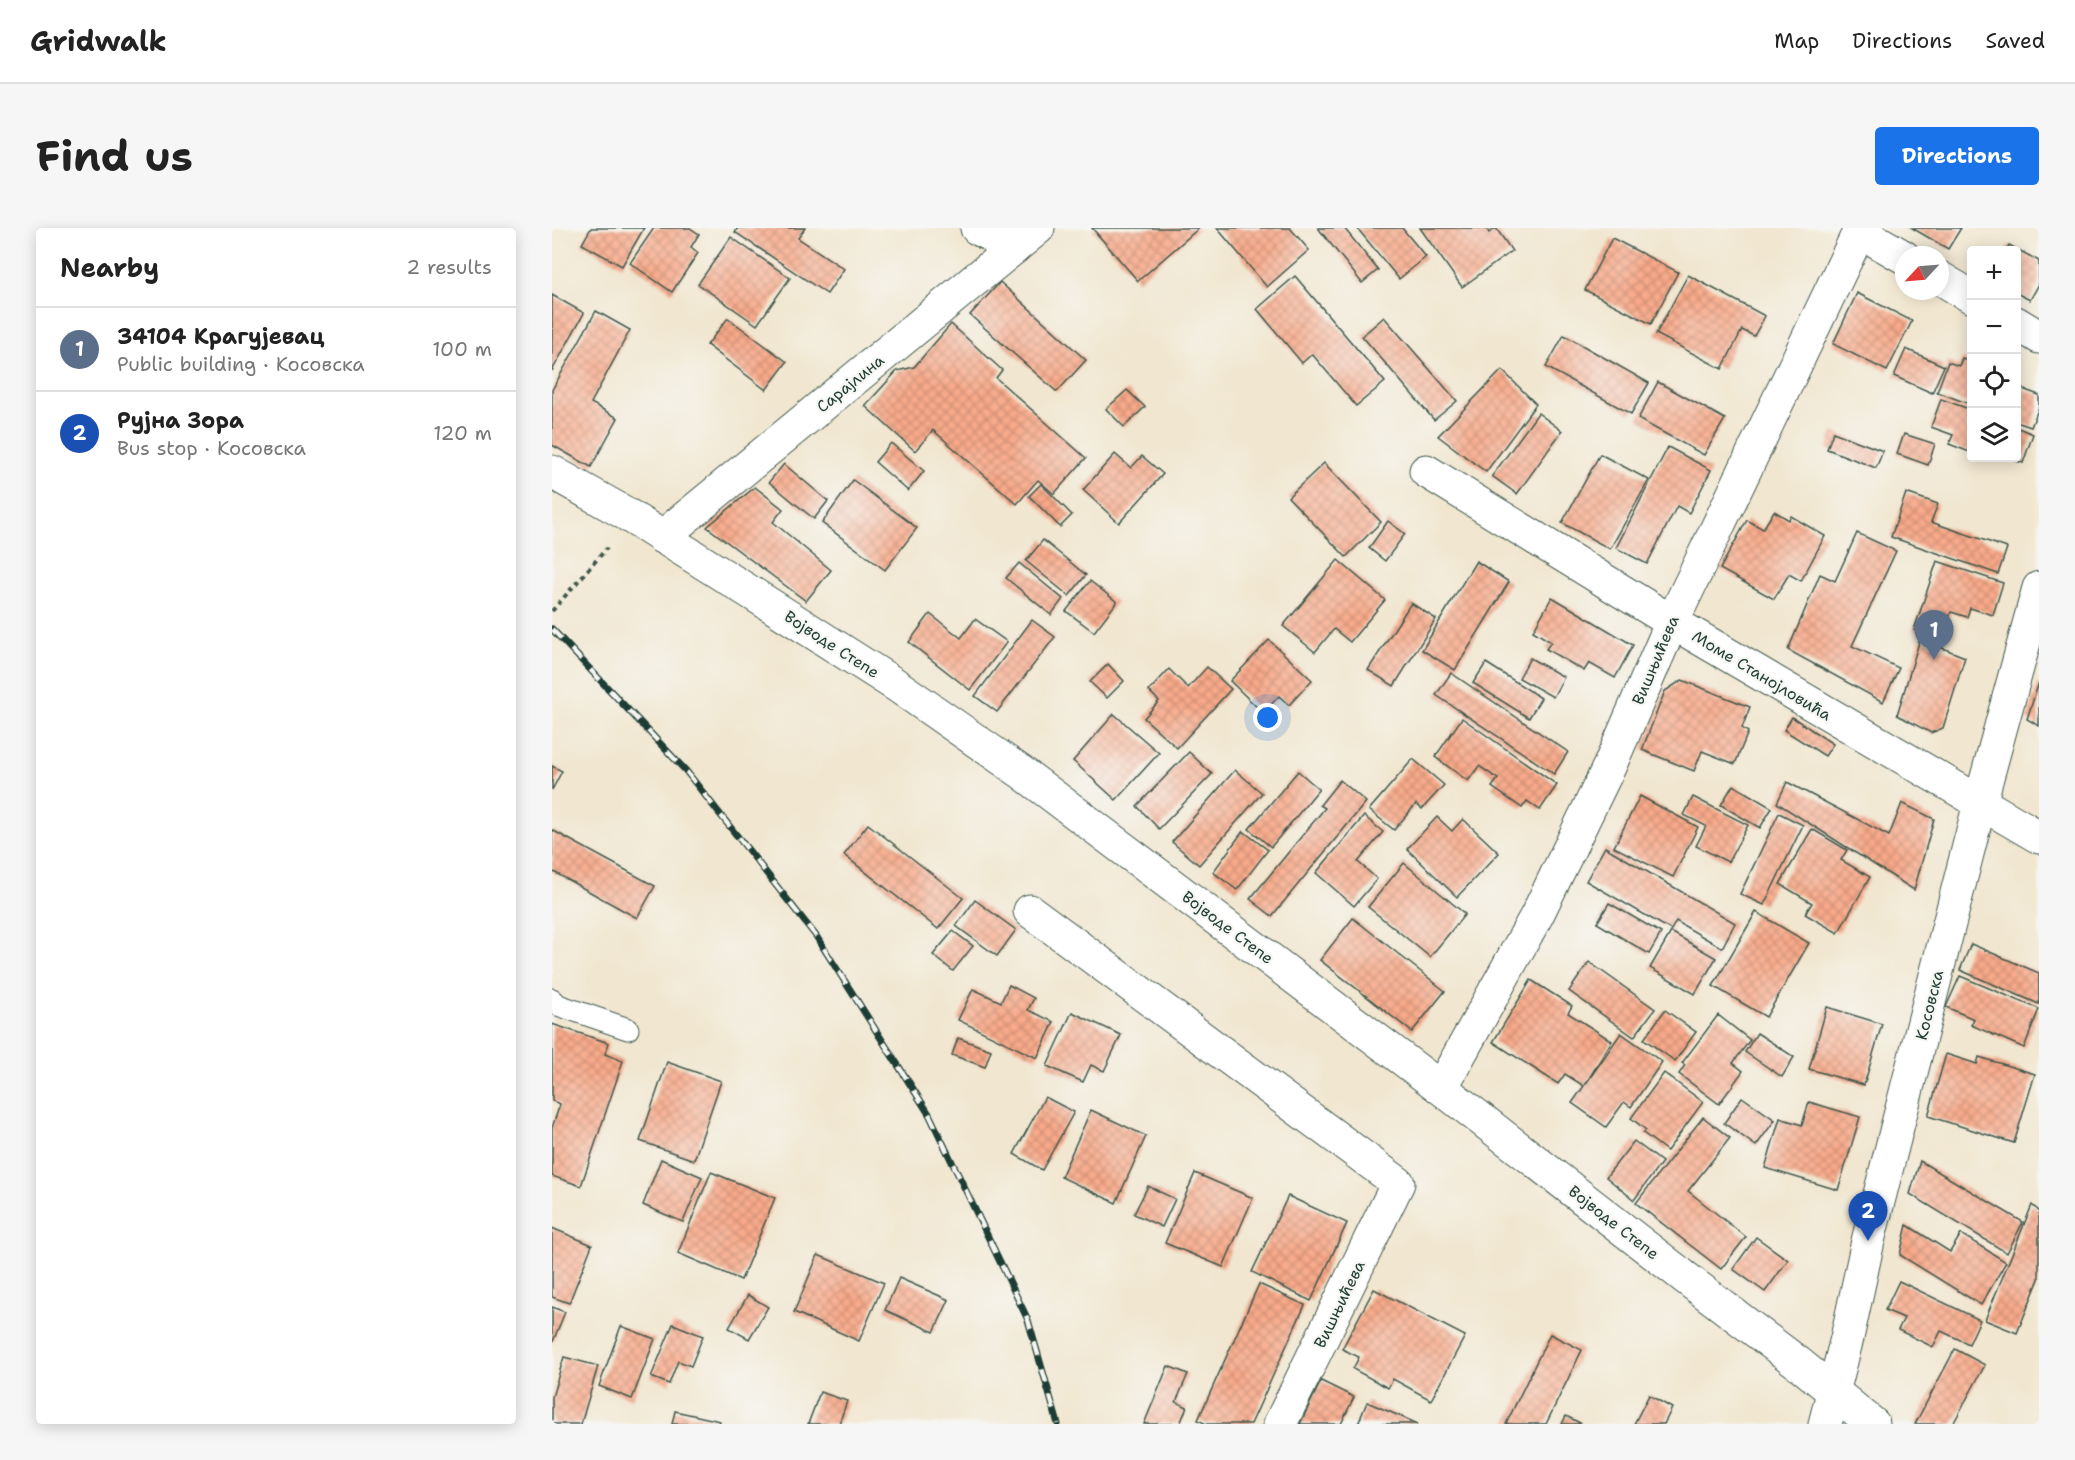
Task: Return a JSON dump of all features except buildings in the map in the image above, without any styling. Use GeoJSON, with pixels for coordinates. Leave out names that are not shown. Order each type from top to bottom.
{"type":"FeatureCollection","features":[{"type":"Feature","properties":{"kind":"street"},"geometry":{"type":"LineString","coordinates":[[978,228],[1026,238]]}},
{"type":"Feature","properties":{"kind":"street"},"geometry":{"type":"LineString","coordinates":[[1860,229],[1895,251]]}},
{"type":"Feature","properties":{"kind":"street","name":"Вишњићева"},"geometry":{"type":"LineString","coordinates":[[1441,1088],[1537,915],[1610,765],[1672,621],[1860,229]]}},
{"type":"Feature","properties":{"kind":"street","name":"Сарајлина"},"geometry":{"type":"LineString","coordinates":[[662,537],[1026,238]]}},
{"type":"Feature","properties":{"kind":"street"},"geometry":{"type":"LineString","coordinates":[[1949,284],[1967,295]]}},
{"type":"Feature","properties":{"kind":"street"},"geometry":{"type":"LineString","coordinates":[[2021,326],[2039,337]]}},
{"type":"Feature","properties":{"kind":"street","name":"Моме Станојловића"},"geometry":{"type":"LineString","coordinates":[[1425,471],[1672,621],[2039,837]]}},
{"type":"Feature","properties":{"kind":"street","name":"Војводе Степе"},"geometry":{"type":"LineString","coordinates":[[552,472],[662,537],[896,685],[1004,760],[1441,1088],[1802,1366],[1873,1424]]}},
{"type":"Feature","properties":{"kind":"street","name":"Косовска"},"geometry":{"type":"LineString","coordinates":[[1825,1424],[1868,1241],[1980,803],[2039,588]]}},
{"type":"Feature","properties":{"kind":"street","name":"Вишњићева"},"geometry":{"type":"LineString","coordinates":[[1030,911],[1398,1183],[1280,1424]]}},
{"type":"Feature","properties":{"kind":"lane"},"geometry":{"type":"LineString","coordinates":[[552,999],[558,1005],[628,1029]]}},
{"type":"Feature","properties":{"kind":"path"},"geometry":{"type":"LineString","coordinates":[[552,611],[609,546]]}},
{"type":"Feature","properties":{"kind":"railway"},"geometry":{"type":"LineString","coordinates":[[552,629],[686,771],[816,936],[929,1114],[1028,1320],[1058,1424]]}},
{"type":"Feature","properties":{"kind":"place","name":"34104 Крагујевац"},"geometry":{"type":"Point","coordinates":[1934,660]}},
{"type":"Feature","properties":{"kind":"place","name":"Рујна Зора"},"geometry":{"type":"Point","coordinates":[1868,1241]}}]}
